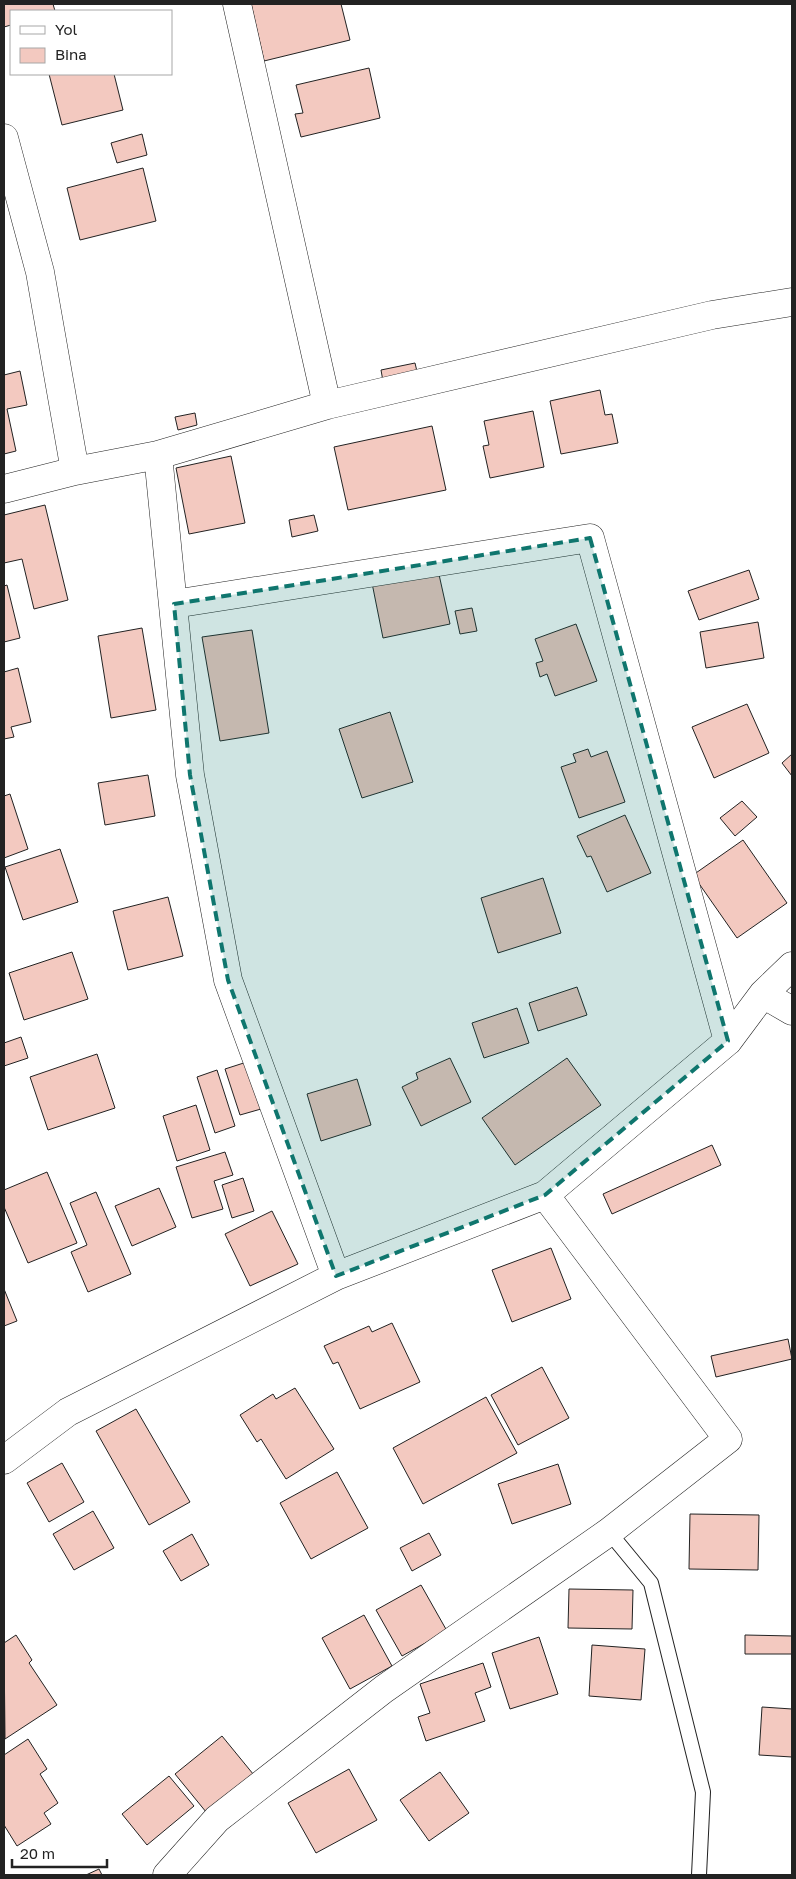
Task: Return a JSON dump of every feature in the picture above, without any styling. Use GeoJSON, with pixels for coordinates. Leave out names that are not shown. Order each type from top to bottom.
{"type":"FeatureCollection","features":[{"type":"Feature","properties":{"kind":"street"},"geometry":{"type":"LineString","coordinates":[[237,4],[327,405]]}},
{"type":"Feature","properties":{"kind":"street"},"geometry":{"type":"LineString","coordinates":[[4,138],[40,272],[75,471]]}},
{"type":"Feature","properties":{"kind":"street"},"geometry":{"type":"LineString","coordinates":[[4,489],[75,471],[158,455],[327,405],[712,315],[792,302]]}},
{"type":"Feature","properties":{"kind":"street"},"geometry":{"type":"LineString","coordinates":[[158,455],[190,775],[228,980],[336,1276]]}},
{"type":"Feature","properties":{"kind":"street"},"geometry":{"type":"LineString","coordinates":[[174,604],[590,538],[728,1041]]}},
{"type":"Feature","properties":{"kind":"street"},"geometry":{"type":"LineString","coordinates":[[4,1460],[68,1412],[336,1276],[545,1195],[728,1041],[763,994],[792,966]]}},
{"type":"Feature","properties":{"kind":"street"},"geometry":{"type":"LineString","coordinates":[[763,994],[792,1011]]}},
{"type":"Feature","properties":{"kind":"street"},"geometry":{"type":"LineString","coordinates":[[167,1875],[217,1818],[384,1690],[609,1532],[728,1439],[545,1195]]}},
{"type":"Feature","properties":{"kind":"lane"},"geometry":{"type":"LineString","coordinates":[[609,1532],[650,1584],[653,1593],[703,1792],[699,1875]]}},
{"type":"Feature","properties":{"kind":"highlighted area"},"geometry":{"type":"Polygon","coordinates":[[[590,538],[728,1041],[545,1195],[336,1276],[228,980],[190,775],[174,604],[590,538]]]}},
{"type":"Feature","properties":{"kind":"building"},"geometry":{"type":"Polygon","coordinates":[[[4,4],[53,4],[55,10],[10,10],[10,25],[4,27],[4,4]]]}},
{"type":"Feature","properties":{"kind":"building"},"geometry":{"type":"Polygon","coordinates":[[[251,4],[341,4],[350,40],[264,61],[251,4]]]}},
{"type":"Feature","properties":{"kind":"building"},"geometry":{"type":"Polygon","coordinates":[[[369,68],[380,118],[301,137],[295,114],[303,113],[296,85],[369,68]]]}},
{"type":"Feature","properties":{"kind":"building"},"geometry":{"type":"Polygon","coordinates":[[[49,75],[114,75],[123,110],[62,125],[49,75]]]}},
{"type":"Feature","properties":{"kind":"building"},"geometry":{"type":"Polygon","coordinates":[[[142,134],[147,155],[117,163],[111,143],[142,134]]]}},
{"type":"Feature","properties":{"kind":"building"},"geometry":{"type":"Polygon","coordinates":[[[143,168],[156,221],[80,240],[67,188],[143,168]]]}},
{"type":"Feature","properties":{"kind":"building"},"geometry":{"type":"Polygon","coordinates":[[[415,363],[419,380],[384,387],[381,370],[415,363]]]}},
{"type":"Feature","properties":{"kind":"building"},"geometry":{"type":"Polygon","coordinates":[[[20,371],[27,405],[7,409],[16,451],[4,454],[4,375],[20,371]]]}},
{"type":"Feature","properties":{"kind":"building"},"geometry":{"type":"Polygon","coordinates":[[[600,390],[605,415],[612,414],[618,443],[561,454],[550,401],[600,390]]]}},
{"type":"Feature","properties":{"kind":"building"},"geometry":{"type":"Polygon","coordinates":[[[533,411],[544,467],[490,478],[483,446],[489,445],[484,421],[533,411]]]}},
{"type":"Feature","properties":{"kind":"building"},"geometry":{"type":"Polygon","coordinates":[[[195,413],[197,425],[178,430],[175,417],[195,413]]]}},
{"type":"Feature","properties":{"kind":"building"},"geometry":{"type":"Polygon","coordinates":[[[432,426],[446,490],[348,510],[334,447],[432,426]]]}},
{"type":"Feature","properties":{"kind":"building"},"geometry":{"type":"Polygon","coordinates":[[[231,456],[245,523],[189,534],[176,468],[231,456]]]}},
{"type":"Feature","properties":{"kind":"building"},"geometry":{"type":"Polygon","coordinates":[[[45,505],[68,600],[34,609],[22,559],[4,563],[4,515],[45,505]]]}},
{"type":"Feature","properties":{"kind":"building"},"geometry":{"type":"Polygon","coordinates":[[[314,515],[318,531],[292,537],[289,520],[314,515]]]}},
{"type":"Feature","properties":{"kind":"building"},"geometry":{"type":"Polygon","coordinates":[[[438,570],[450,624],[383,638],[372,583],[438,570]]]}},
{"type":"Feature","properties":{"kind":"building"},"geometry":{"type":"Polygon","coordinates":[[[749,570],[759,599],[699,620],[688,591],[749,570]]]}},
{"type":"Feature","properties":{"kind":"building"},"geometry":{"type":"Polygon","coordinates":[[[7,585],[20,638],[4,642],[4,586],[7,585]]]}},
{"type":"Feature","properties":{"kind":"building"},"geometry":{"type":"Polygon","coordinates":[[[472,608],[477,631],[460,634],[455,611],[472,608]]]}},
{"type":"Feature","properties":{"kind":"building"},"geometry":{"type":"Polygon","coordinates":[[[758,622],[764,658],[706,668],[700,632],[758,622]]]}},
{"type":"Feature","properties":{"kind":"building"},"geometry":{"type":"Polygon","coordinates":[[[576,624],[597,681],[555,696],[547,674],[540,677],[536,663],[543,661],[535,639],[576,624]]]}},
{"type":"Feature","properties":{"kind":"building"},"geometry":{"type":"Polygon","coordinates":[[[142,628],[156,710],[111,718],[98,636],[142,628]]]}},
{"type":"Feature","properties":{"kind":"building"},"geometry":{"type":"Polygon","coordinates":[[[252,630],[269,733],[220,741],[202,637],[252,630]]]}},
{"type":"Feature","properties":{"kind":"building"},"geometry":{"type":"Polygon","coordinates":[[[18,668],[31,722],[11,727],[14,737],[4,739],[4,672],[18,668]]]}},
{"type":"Feature","properties":{"kind":"building"},"geometry":{"type":"Polygon","coordinates":[[[747,704],[769,753],[714,778],[692,727],[747,704]]]}},
{"type":"Feature","properties":{"kind":"building"},"geometry":{"type":"Polygon","coordinates":[[[390,712],[413,782],[362,798],[339,729],[390,712]]]}},
{"type":"Feature","properties":{"kind":"building"},"geometry":{"type":"Polygon","coordinates":[[[588,749],[591,757],[607,751],[625,802],[579,818],[561,767],[576,762],[573,754],[588,749]]]}},
{"type":"Feature","properties":{"kind":"building"},"geometry":{"type":"Polygon","coordinates":[[[792,754],[792,776],[782,763],[792,754]]]}},
{"type":"Feature","properties":{"kind":"building"},"geometry":{"type":"Polygon","coordinates":[[[148,775],[155,816],[105,825],[98,783],[148,775]]]}},
{"type":"Feature","properties":{"kind":"building"},"geometry":{"type":"Polygon","coordinates":[[[10,794],[28,849],[4,858],[4,796],[10,794]]]}},
{"type":"Feature","properties":{"kind":"building"},"geometry":{"type":"Polygon","coordinates":[[[742,801],[757,817],[735,836],[720,818],[742,801]]]}},
{"type":"Feature","properties":{"kind":"building"},"geometry":{"type":"Polygon","coordinates":[[[625,815],[651,873],[607,892],[591,856],[587,857],[577,836],[625,815]]]}},
{"type":"Feature","properties":{"kind":"building"},"geometry":{"type":"Polygon","coordinates":[[[743,840],[787,903],[737,938],[693,875],[743,840]]]}},
{"type":"Feature","properties":{"kind":"building"},"geometry":{"type":"Polygon","coordinates":[[[60,849],[78,902],[23,920],[5,867],[60,849]]]}},
{"type":"Feature","properties":{"kind":"building"},"geometry":{"type":"Polygon","coordinates":[[[543,878],[561,933],[498,953],[481,898],[543,878]]]}},
{"type":"Feature","properties":{"kind":"building"},"geometry":{"type":"Polygon","coordinates":[[[168,897],[183,956],[128,970],[113,911],[168,897]]]}},
{"type":"Feature","properties":{"kind":"building"},"geometry":{"type":"Polygon","coordinates":[[[72,952],[88,999],[24,1020],[9,973],[72,952]]]}},
{"type":"Feature","properties":{"kind":"building"},"geometry":{"type":"Polygon","coordinates":[[[577,987],[587,1015],[538,1031],[529,1003],[577,987]]]}},
{"type":"Feature","properties":{"kind":"building"},"geometry":{"type":"Polygon","coordinates":[[[517,1008],[529,1043],[484,1058],[472,1023],[517,1008]]]}},
{"type":"Feature","properties":{"kind":"building"},"geometry":{"type":"Polygon","coordinates":[[[21,1037],[28,1058],[4,1066],[4,1043],[21,1037]]]}},
{"type":"Feature","properties":{"kind":"building"},"geometry":{"type":"Polygon","coordinates":[[[97,1054],[115,1108],[48,1130],[30,1077],[97,1054]]]}},
{"type":"Feature","properties":{"kind":"building"},"geometry":{"type":"Polygon","coordinates":[[[450,1058],[471,1102],[421,1126],[402,1087],[418,1079],[416,1073],[450,1058]]]}},
{"type":"Feature","properties":{"kind":"building"},"geometry":{"type":"Polygon","coordinates":[[[567,1058],[601,1105],[515,1165],[482,1118],[567,1058]]]}},
{"type":"Feature","properties":{"kind":"building"},"geometry":{"type":"Polygon","coordinates":[[[253,1060],[268,1107],[240,1115],[225,1069],[253,1060]]]}},
{"type":"Feature","properties":{"kind":"building"},"geometry":{"type":"Polygon","coordinates":[[[217,1070],[235,1126],[215,1133],[197,1077],[217,1070]]]}},
{"type":"Feature","properties":{"kind":"building"},"geometry":{"type":"Polygon","coordinates":[[[357,1079],[371,1125],[321,1141],[307,1094],[357,1079]]]}},
{"type":"Feature","properties":{"kind":"building"},"geometry":{"type":"Polygon","coordinates":[[[196,1105],[210,1150],[177,1161],[163,1116],[196,1105]]]}},
{"type":"Feature","properties":{"kind":"building"},"geometry":{"type":"Polygon","coordinates":[[[712,1145],[721,1165],[612,1214],[603,1194],[712,1145]]]}},
{"type":"Feature","properties":{"kind":"building"},"geometry":{"type":"Polygon","coordinates":[[[225,1152],[233,1175],[214,1181],[223,1209],[192,1218],[176,1167],[225,1152]]]}},
{"type":"Feature","properties":{"kind":"building"},"geometry":{"type":"Polygon","coordinates":[[[47,1172],[77,1243],[28,1263],[4,1207],[4,1190],[47,1172]]]}},
{"type":"Feature","properties":{"kind":"building"},"geometry":{"type":"Polygon","coordinates":[[[243,1178],[254,1211],[232,1218],[222,1185],[243,1178]]]}},
{"type":"Feature","properties":{"kind":"building"},"geometry":{"type":"Polygon","coordinates":[[[159,1188],[176,1227],[132,1246],[115,1206],[159,1188]]]}},
{"type":"Feature","properties":{"kind":"building"},"geometry":{"type":"Polygon","coordinates":[[[96,1192],[131,1274],[88,1292],[71,1252],[87,1245],[70,1203],[96,1192]]]}},
{"type":"Feature","properties":{"kind":"building"},"geometry":{"type":"Polygon","coordinates":[[[272,1211],[298,1264],[250,1286],[225,1234],[272,1211]]]}},
{"type":"Feature","properties":{"kind":"building"},"geometry":{"type":"Polygon","coordinates":[[[551,1248],[571,1299],[512,1322],[492,1270],[551,1248]]]}},
{"type":"Feature","properties":{"kind":"building"},"geometry":{"type":"Polygon","coordinates":[[[4,1289],[17,1321],[4,1326],[4,1289]]]}},
{"type":"Feature","properties":{"kind":"building"},"geometry":{"type":"Polygon","coordinates":[[[392,1323],[420,1382],[360,1409],[338,1362],[333,1364],[324,1346],[369,1326],[372,1332],[392,1323]]]}},
{"type":"Feature","properties":{"kind":"building"},"geometry":{"type":"Polygon","coordinates":[[[788,1339],[792,1359],[716,1377],[711,1356],[788,1339]]]}},
{"type":"Feature","properties":{"kind":"building"},"geometry":{"type":"Polygon","coordinates":[[[542,1367],[569,1418],[518,1445],[491,1395],[542,1367]]]}},
{"type":"Feature","properties":{"kind":"building"},"geometry":{"type":"Polygon","coordinates":[[[295,1388],[334,1449],[286,1479],[261,1439],[257,1442],[240,1415],[273,1394],[276,1399],[295,1388]]]}},
{"type":"Feature","properties":{"kind":"building"},"geometry":{"type":"Polygon","coordinates":[[[486,1397],[517,1453],[423,1504],[393,1448],[486,1397]]]}},
{"type":"Feature","properties":{"kind":"building"},"geometry":{"type":"Polygon","coordinates":[[[136,1409],[190,1502],[149,1525],[96,1431],[136,1409]]]}},
{"type":"Feature","properties":{"kind":"building"},"geometry":{"type":"Polygon","coordinates":[[[62,1463],[84,1502],[49,1522],[27,1483],[62,1463]]]}},
{"type":"Feature","properties":{"kind":"building"},"geometry":{"type":"Polygon","coordinates":[[[558,1464],[571,1504],[512,1524],[498,1484],[558,1464]]]}},
{"type":"Feature","properties":{"kind":"building"},"geometry":{"type":"Polygon","coordinates":[[[337,1472],[368,1528],[311,1559],[280,1503],[337,1472]]]}},
{"type":"Feature","properties":{"kind":"building"},"geometry":{"type":"Polygon","coordinates":[[[93,1511],[114,1548],[74,1570],[53,1534],[93,1511]]]}},
{"type":"Feature","properties":{"kind":"building"},"geometry":{"type":"Polygon","coordinates":[[[690,1514],[759,1515],[758,1570],[689,1569],[690,1514]]]}},
{"type":"Feature","properties":{"kind":"building"},"geometry":{"type":"Polygon","coordinates":[[[429,1533],[441,1555],[412,1571],[400,1548],[429,1533]]]}},
{"type":"Feature","properties":{"kind":"building"},"geometry":{"type":"Polygon","coordinates":[[[192,1534],[209,1565],[181,1581],[163,1551],[192,1534]]]}},
{"type":"Feature","properties":{"kind":"building"},"geometry":{"type":"Polygon","coordinates":[[[421,1585],[447,1631],[402,1656],[376,1610],[421,1585]]]}},
{"type":"Feature","properties":{"kind":"building"},"geometry":{"type":"Polygon","coordinates":[[[569,1589],[633,1590],[632,1629],[568,1628],[569,1589]]]}},
{"type":"Feature","properties":{"kind":"building"},"geometry":{"type":"Polygon","coordinates":[[[364,1615],[392,1666],[350,1689],[322,1638],[364,1615]]]}},
{"type":"Feature","properties":{"kind":"building"},"geometry":{"type":"Polygon","coordinates":[[[16,1635],[32,1660],[29,1663],[57,1705],[5,1739],[4,1643],[16,1635]]]}},
{"type":"Feature","properties":{"kind":"building"},"geometry":{"type":"Polygon","coordinates":[[[745,1635],[792,1636],[792,1654],[745,1654],[745,1635]]]}},
{"type":"Feature","properties":{"kind":"building"},"geometry":{"type":"Polygon","coordinates":[[[539,1637],[558,1694],[510,1709],[492,1653],[539,1637]]]}},
{"type":"Feature","properties":{"kind":"building"},"geometry":{"type":"Polygon","coordinates":[[[592,1645],[645,1649],[641,1700],[589,1696],[592,1645]]]}},
{"type":"Feature","properties":{"kind":"building"},"geometry":{"type":"Polygon","coordinates":[[[483,1663],[491,1687],[475,1693],[485,1721],[426,1741],[418,1717],[430,1713],[420,1684],[483,1663]]]}},
{"type":"Feature","properties":{"kind":"building"},"geometry":{"type":"Polygon","coordinates":[[[762,1707],[792,1709],[792,1757],[759,1755],[762,1707]]]}},
{"type":"Feature","properties":{"kind":"building"},"geometry":{"type":"Polygon","coordinates":[[[222,1736],[258,1780],[211,1818],[175,1774],[222,1736]]]}},
{"type":"Feature","properties":{"kind":"building"},"geometry":{"type":"Polygon","coordinates":[[[28,1739],[47,1769],[40,1774],[58,1803],[44,1813],[51,1824],[17,1846],[4,1825],[4,1755],[28,1739]]]}},
{"type":"Feature","properties":{"kind":"building"},"geometry":{"type":"Polygon","coordinates":[[[349,1769],[377,1820],[316,1853],[288,1803],[349,1769]]]}},
{"type":"Feature","properties":{"kind":"building"},"geometry":{"type":"Polygon","coordinates":[[[440,1772],[469,1813],[429,1841],[400,1800],[440,1772]]]}},
{"type":"Feature","properties":{"kind":"building"},"geometry":{"type":"Polygon","coordinates":[[[169,1776],[194,1806],[147,1845],[122,1814],[169,1776]]]}},
{"type":"Feature","properties":{"kind":"building"},"geometry":{"type":"Polygon","coordinates":[[[99,1869],[102,1875],[86,1875],[99,1869]]]}}]}
